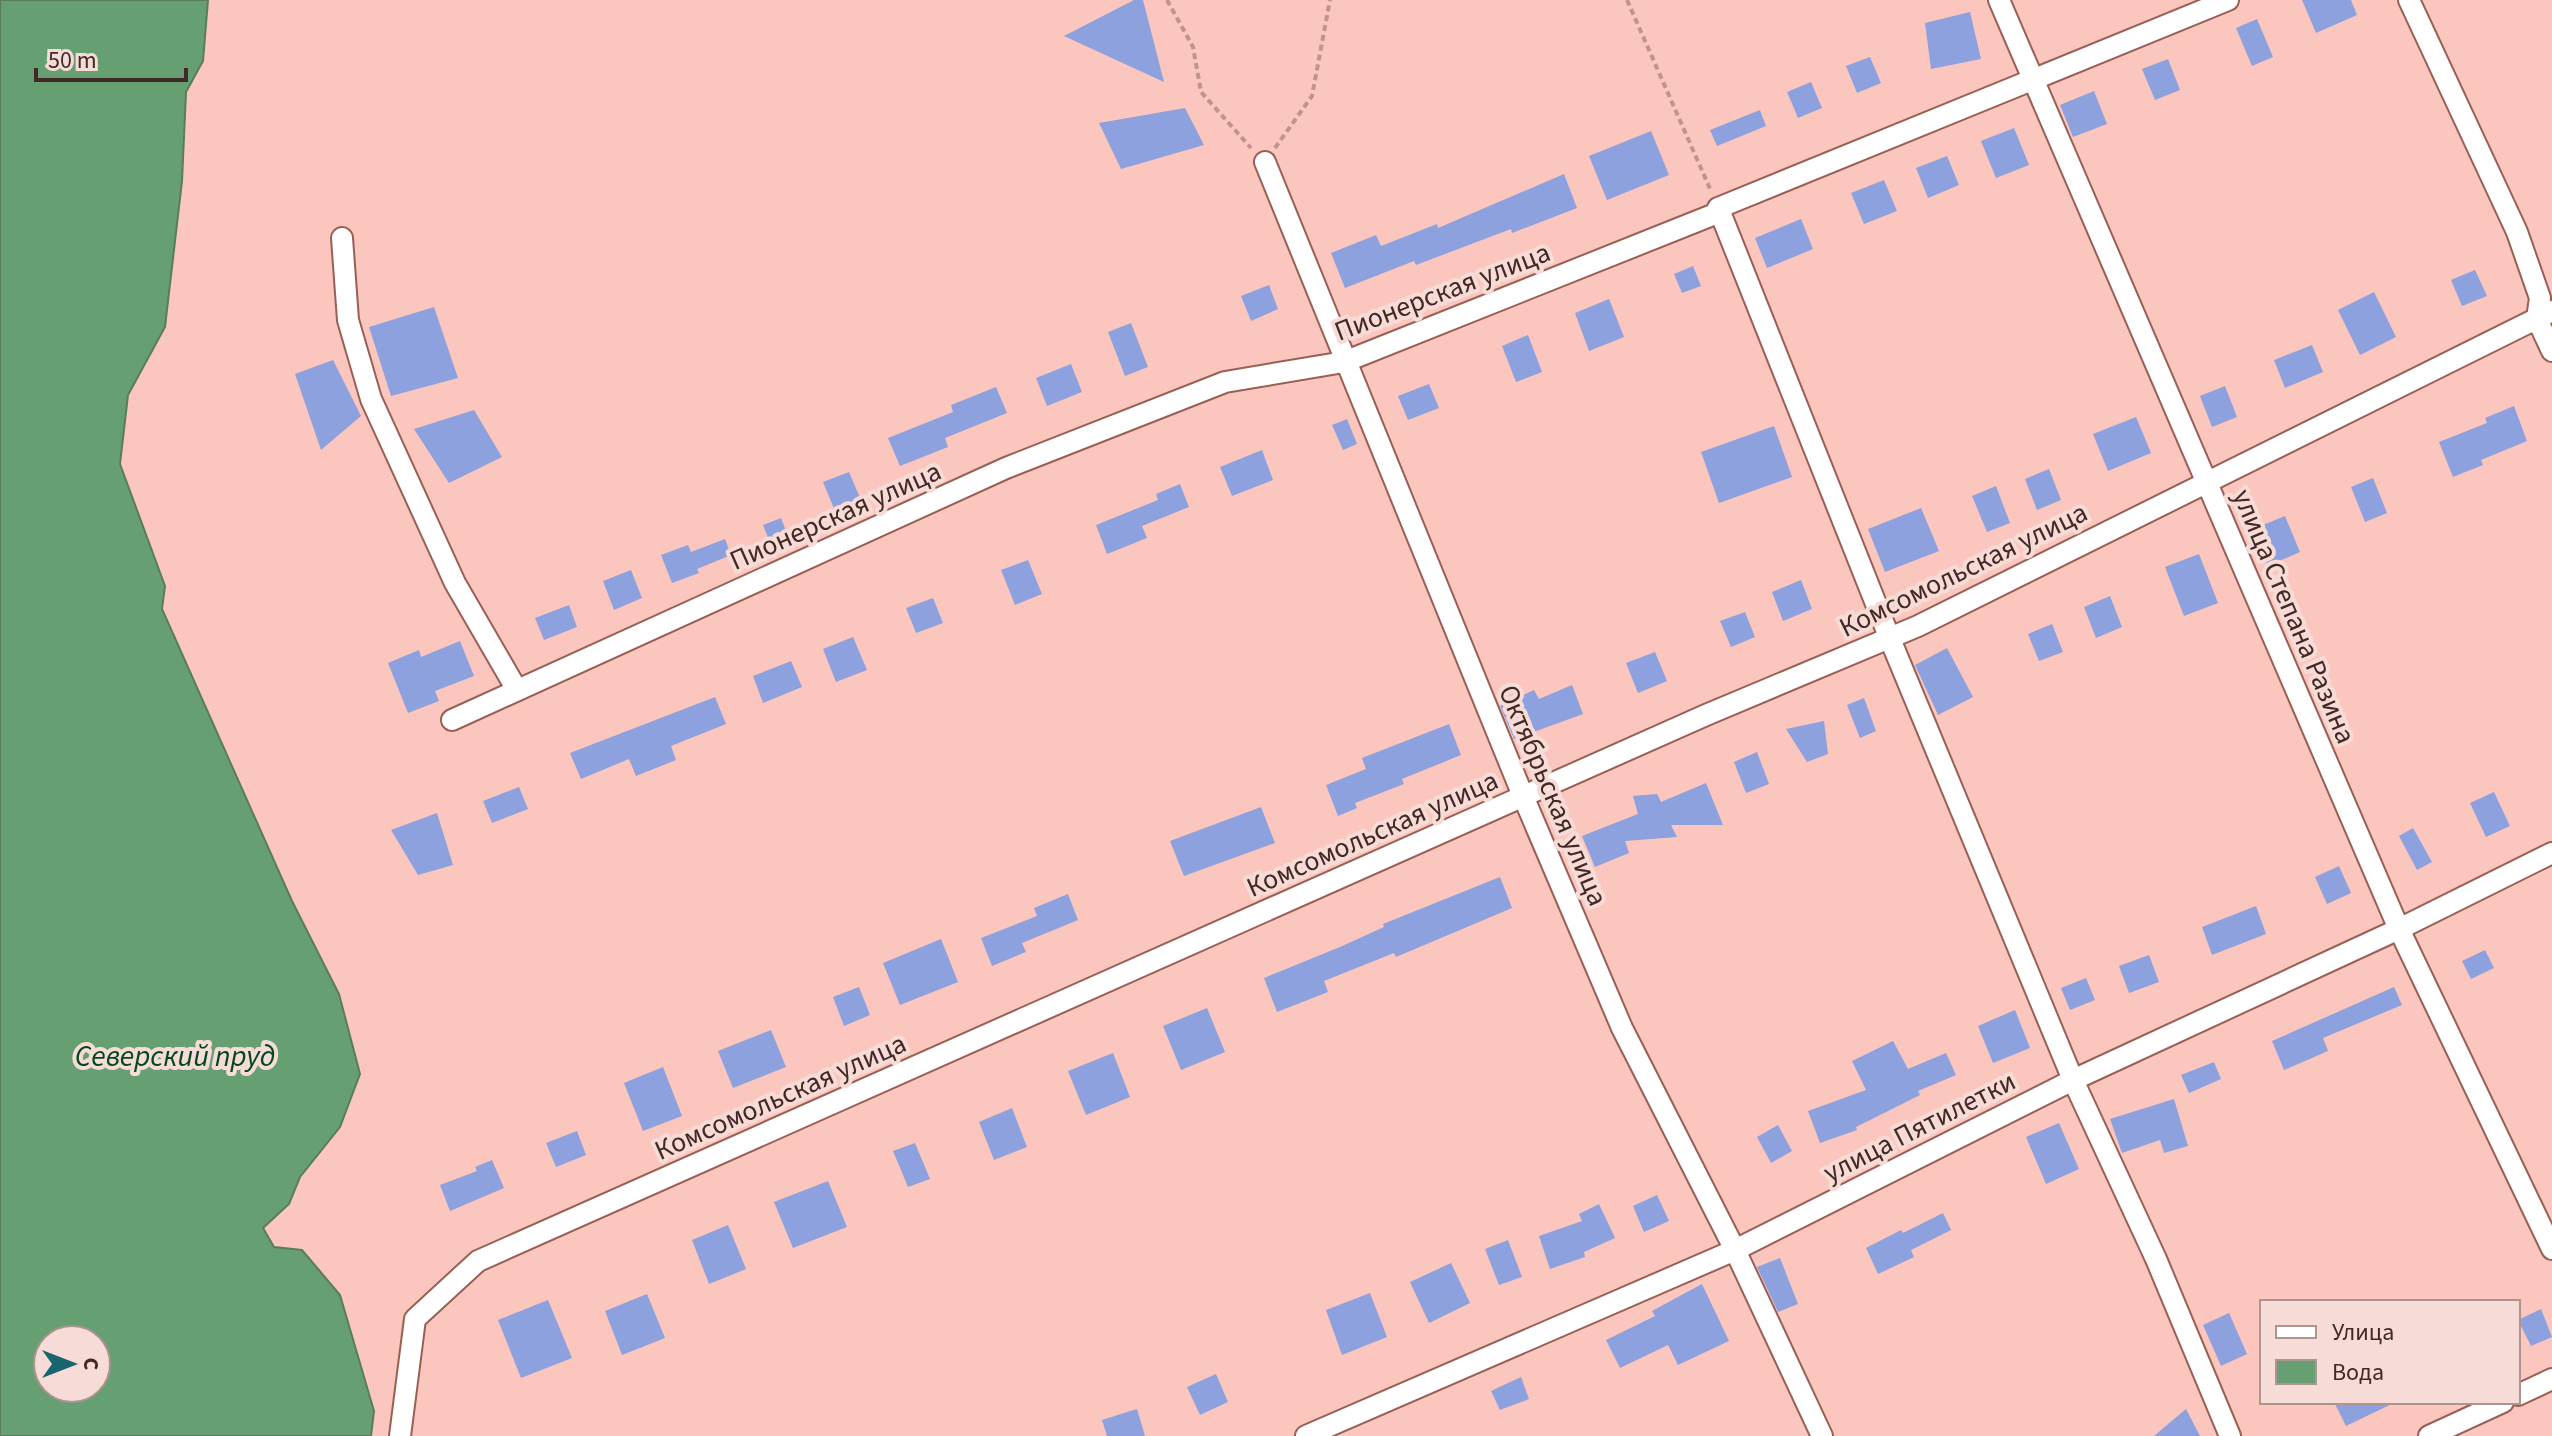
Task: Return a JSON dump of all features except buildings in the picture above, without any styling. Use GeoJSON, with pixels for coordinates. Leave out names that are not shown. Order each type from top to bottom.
{"type":"FeatureCollection","features":[{"type":"Feature","properties":{"kind":"street","name":"улица Степана Разина"},"geometry":{"type":"LineString","coordinates":[[1999,0],[2399,929],[2552,1249]]}},
{"type":"Feature","properties":{"kind":"street","name":"Пионерская улица"},"geometry":{"type":"LineString","coordinates":[[452,720],[1035,457],[1225,382],[1344,362],[2228,0]]}},
{"type":"Feature","properties":{"kind":"street"},"geometry":{"type":"LineString","coordinates":[[2409,0],[2517,232],[2540,298],[2552,351]]}},
{"type":"Feature","properties":{"kind":"street","name":"Октябрьская улица"},"geometry":{"type":"LineString","coordinates":[[1265,162],[1344,362],[1622,1028],[1735,1250],[1822,1436]]}},
{"type":"Feature","properties":{"kind":"street"},"geometry":{"type":"LineString","coordinates":[[1719,210],[1890,639],[2073,1080],[2156,1259],[2230,1436]]}},
{"type":"Feature","properties":{"kind":"street"},"geometry":{"type":"LineString","coordinates":[[342,238],[348,320],[371,399],[455,583],[517,690]]}},
{"type":"Feature","properties":{"kind":"street","name":"Комсомольская улица"},"geometry":{"type":"LineString","coordinates":[[400,1436],[415,1319],[478,1261],[1706,715],[1890,639],[2544,315]]}},
{"type":"Feature","properties":{"kind":"street","name":"улица Пятилетки"},"geometry":{"type":"LineString","coordinates":[[1306,1436],[1735,1250],[2073,1080],[2399,929],[2552,853]]}},
{"type":"Feature","properties":{"kind":"street"},"geometry":{"type":"LineString","coordinates":[[2520,1394],[2552,1379]]}},
{"type":"Feature","properties":{"kind":"street"},"geometry":{"type":"LineString","coordinates":[[2429,1436],[2499,1404]]}},
{"type":"Feature","properties":{"kind":"path"},"geometry":{"type":"LineString","coordinates":[[1167,0],[1193,47],[1201,92],[1265,162],[1312,96],[1330,0]]}},
{"type":"Feature","properties":{"kind":"path"},"geometry":{"type":"LineString","coordinates":[[1627,0],[1719,210]]}},
{"type":"Feature","properties":{"kind":"water","name":"Северский пруд"},"geometry":{"type":"Polygon","coordinates":[[[0,0],[208,0],[203,61],[186,92],[182,181],[165,327],[128,395],[120,464],[165,586],[162,609],[292,901],[339,994],[360,1074],[340,1127],[300,1177],[289,1204],[263,1228],[274,1247],[302,1250],[340,1295],[374,1411],[371,1436],[0,1436],[0,0]]]}}]}
